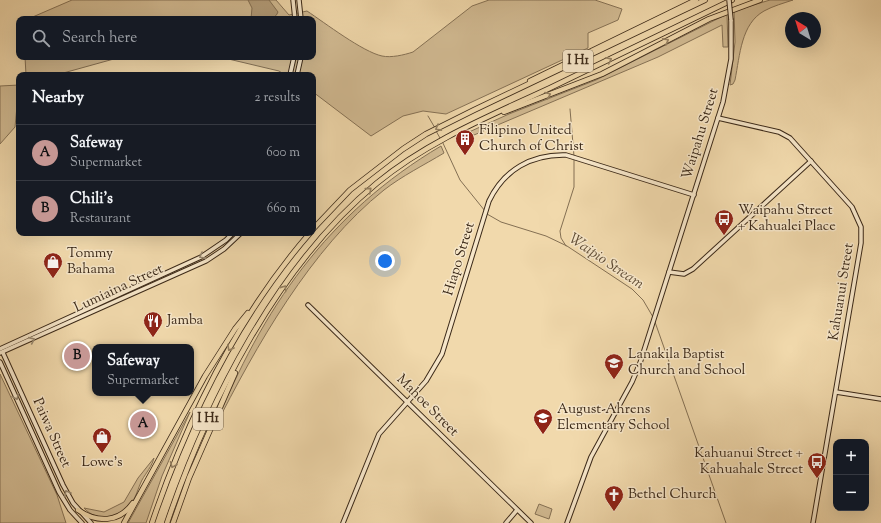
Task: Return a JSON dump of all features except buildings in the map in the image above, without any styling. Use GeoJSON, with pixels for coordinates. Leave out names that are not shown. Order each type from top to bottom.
{"type":"FeatureCollection","features":[{"type":"Feature","properties":{"kind":"highway"},"geometry":{"type":"LineString","coordinates":[[474,110],[553,69],[696,0]]}},
{"type":"Feature","properties":{"kind":"highway","name":"I H1"},"geometry":{"type":"LineString","coordinates":[[316,226],[350,190],[403,149],[426,134],[450,121],[705,0]]}},
{"type":"Feature","properties":{"kind":"highway","name":"I H1"},"geometry":{"type":"LineString","coordinates":[[167,523],[207,421],[234,368],[262,321],[307,256],[342,216],[382,179],[434,144],[730,0]]}},
{"type":"Feature","properties":{"kind":"highway"},"geometry":{"type":"LineString","coordinates":[[473,124],[602,74],[708,19],[760,0]]}},
{"type":"Feature","properties":{"kind":"highway","name":"I H1"},"geometry":{"type":"LineString","coordinates":[[152,523],[165,486],[196,414],[237,337],[265,291],[308,236]]}},
{"type":"Feature","properties":{"kind":"highway"},"geometry":{"type":"LineString","coordinates":[[124,523],[218,354],[235,329],[265,291]]}},
{"type":"Feature","properties":{"kind":"highway"},"geometry":{"type":"LineString","coordinates":[[174,523],[189,478],[214,418],[262,321]]}},
{"type":"Feature","properties":{"kind":"highway"},"geometry":{"type":"LineString","coordinates":[[78,510],[92,518],[109,519],[123,513],[138,498]]}},
{"type":"Feature","properties":{"kind":"street"},"geometry":{"type":"LineString","coordinates":[[293,0],[295,16]]}},
{"type":"Feature","properties":{"kind":"street"},"geometry":{"type":"LineString","coordinates":[[299,0],[301,16]]}},
{"type":"Feature","properties":{"kind":"street","name":"Waipahu Street"},"geometry":{"type":"LineString","coordinates":[[568,523],[588,464],[636,373],[718,118],[729,73],[732,45],[730,0]]}},
{"type":"Feature","properties":{"kind":"street"},"geometry":{"type":"LineString","coordinates":[[291,72],[293,60]]}},
{"type":"Feature","properties":{"kind":"street"},"geometry":{"type":"LineString","coordinates":[[298,72],[300,60]]}},
{"type":"Feature","properties":{"kind":"street","name":"Kahuanui Street"},"geometry":{"type":"LineString","coordinates":[[718,118],[785,135],[811,161],[852,207],[859,220],[862,236],[813,523]]}},
{"type":"Feature","properties":{"kind":"street","name":"Hiapo Street"},"geometry":{"type":"LineString","coordinates":[[343,523],[376,440],[384,428],[426,381],[442,354],[486,207],[500,182],[520,165],[542,157],[553,155],[571,156],[694,195]]}},
{"type":"Feature","properties":{"kind":"street"},"geometry":{"type":"LineString","coordinates":[[669,272],[684,274],[693,269],[811,161]]}},
{"type":"Feature","properties":{"kind":"street","name":"Lumiaina Street"},"geometry":{"type":"LineString","coordinates":[[0,348],[201,257],[230,236]]}},
{"type":"Feature","properties":{"kind":"street","name":"Lumiaina Street"},"geometry":{"type":"LineString","coordinates":[[2,353],[206,261],[224,249],[239,236]]}},
{"type":"Feature","properties":{"kind":"street","name":"Mahoe Street"},"geometry":{"type":"LineString","coordinates":[[308,305],[531,523]]}},
{"type":"Feature","properties":{"kind":"street","name":"Paiwa Street"},"geometry":{"type":"LineString","coordinates":[[0,348],[63,485],[78,510],[91,523]]}},
{"type":"Feature","properties":{"kind":"street","name":"Paiwa Street"},"geometry":{"type":"LineString","coordinates":[[0,362],[59,492],[70,510],[82,523]]}},
{"type":"Feature","properties":{"kind":"street"},"geometry":{"type":"LineString","coordinates":[[836,392],[881,399]]}},
{"type":"Feature","properties":{"kind":"street"},"geometry":{"type":"LineString","coordinates":[[506,523],[516,510]]}},
{"type":"Feature","properties":{"kind":"shaded area"},"geometry":{"type":"Polygon","coordinates":[[[72,0],[276,0],[289,15],[307,11],[314,16],[35,16],[72,0]]]}},
{"type":"Feature","properties":{"kind":"shaded area"},"geometry":{"type":"Polygon","coordinates":[[[248,0],[269,0],[278,12],[275,16],[251,16],[252,8],[248,0]]]}},
{"type":"Feature","properties":{"kind":"shaded area"},"geometry":{"type":"Polygon","coordinates":[[[489,0],[595,0],[622,9],[618,20],[588,33],[588,48],[446,114],[423,111],[403,116],[371,136],[316,94],[316,72],[279,71],[233,60],[316,60],[316,17],[365,49],[382,56],[389,57],[413,52],[472,6],[489,0]]]}},
{"type":"Feature","properties":{"kind":"shaded area"},"geometry":{"type":"Polygon","coordinates":[[[770,0],[793,0],[764,11],[750,24],[740,51],[735,80],[733,84],[730,85],[735,42],[734,11],[770,0]]]}},
{"type":"Feature","properties":{"kind":"shaded area"},"geometry":{"type":"Polygon","coordinates":[[[727,14],[728,47],[723,47],[722,25],[658,57],[474,135],[469,132],[509,114],[596,80],[727,14]]]}},
{"type":"Feature","properties":{"kind":"shaded area"},"geometry":{"type":"Polygon","coordinates":[[[25,60],[110,60],[67,72],[26,72],[25,60]]]}},
{"type":"Feature","properties":{"kind":"shaded area"},"geometry":{"type":"Polygon","coordinates":[[[16,85],[15,127],[0,144],[0,86],[16,85]]]}},
{"type":"Feature","properties":{"kind":"shaded area"},"geometry":{"type":"Polygon","coordinates":[[[441,146],[444,153],[391,185],[357,214],[309,269],[267,332],[230,397],[214,429],[233,385],[254,343],[277,304],[303,267],[332,233],[365,201],[401,172],[441,146]]]}},
{"type":"Feature","properties":{"kind":"shaded area"},"geometry":{"type":"Polygon","coordinates":[[[0,374],[57,495],[66,523],[0,523],[0,374]]]}},
{"type":"Feature","properties":{"kind":"shaded area"},"geometry":{"type":"Polygon","coordinates":[[[190,412],[162,476],[146,523],[128,523],[190,412]]]}},
{"type":"Feature","properties":{"kind":"shaded area"},"geometry":{"type":"Polygon","coordinates":[[[154,458],[134,499],[125,510],[113,516],[101,517],[84,508],[104,512],[124,502],[138,478],[154,458]]]}},
{"type":"Feature","properties":{"kind":"shaded area"},"geometry":{"type":"Polygon","coordinates":[[[539,504],[552,509],[549,519],[535,514],[539,504]]]}},
{"type":"Feature","properties":{"kind":"waterway"},"geometry":{"type":"LineString","coordinates":[[570,109],[574,156]]}},
{"type":"Feature","properties":{"kind":"waterway","name":"Waipio Stream"},"geometry":{"type":"LineString","coordinates":[[428,116],[435,128]]}},
{"type":"Feature","properties":{"kind":"waterway","name":"Waipio Stream"},"geometry":{"type":"LineString","coordinates":[[436,131],[440,138]]}},
{"type":"Feature","properties":{"kind":"waterway","name":"Waipio Stream"},"geometry":{"type":"LineString","coordinates":[[442,141],[460,180],[485,211]]}},
{"type":"Feature","properties":{"kind":"waterway"},"geometry":{"type":"LineString","coordinates":[[566,246],[561,238],[560,231],[574,187],[574,159]]}},
{"type":"Feature","properties":{"kind":"waterway","name":"Waipio Stream"},"geometry":{"type":"LineString","coordinates":[[487,214],[501,222],[546,236],[567,246],[632,289],[643,300],[653,317]]}},
{"type":"Feature","properties":{"kind":"waterway","name":"Waipio Stream"},"geometry":{"type":"LineString","coordinates":[[655,322],[726,523]]}},
{"type":"Feature","properties":{"kind":"place","name":"Filipino United Church of Christ"},"geometry":{"type":"Point","coordinates":[465,156]}},
{"type":"Feature","properties":{"kind":"place","name":"Waipahu Street + Kahualei Place"},"geometry":{"type":"Point","coordinates":[724,236]}},
{"type":"Feature","properties":{"kind":"place","name":"Tommy Bahama"},"geometry":{"type":"Point","coordinates":[53,279]}},
{"type":"Feature","properties":{"kind":"place","name":"Jamba"},"geometry":{"type":"Point","coordinates":[153,338]}},
{"type":"Feature","properties":{"kind":"place","name":"Chili's"},"geometry":{"type":"Point","coordinates":[77,356]}},
{"type":"Feature","properties":{"kind":"place","name":"Lanakila Baptist Church and School"},"geometry":{"type":"Point","coordinates":[614,380]}},
{"type":"Feature","properties":{"kind":"place","name":"Safeway"},"geometry":{"type":"Point","coordinates":[143,424]}},
{"type":"Feature","properties":{"kind":"place","name":"August-Ahrens Elementary School"},"geometry":{"type":"Point","coordinates":[543,435]}},
{"type":"Feature","properties":{"kind":"place","name":"Lowe's"},"geometry":{"type":"Point","coordinates":[102,454]}},
{"type":"Feature","properties":{"kind":"place","name":"Kahuanui Street + Kahuahale Street"},"geometry":{"type":"Point","coordinates":[817,479]}},
{"type":"Feature","properties":{"kind":"place","name":"Bethel Church"},"geometry":{"type":"Point","coordinates":[614,512]}}]}
